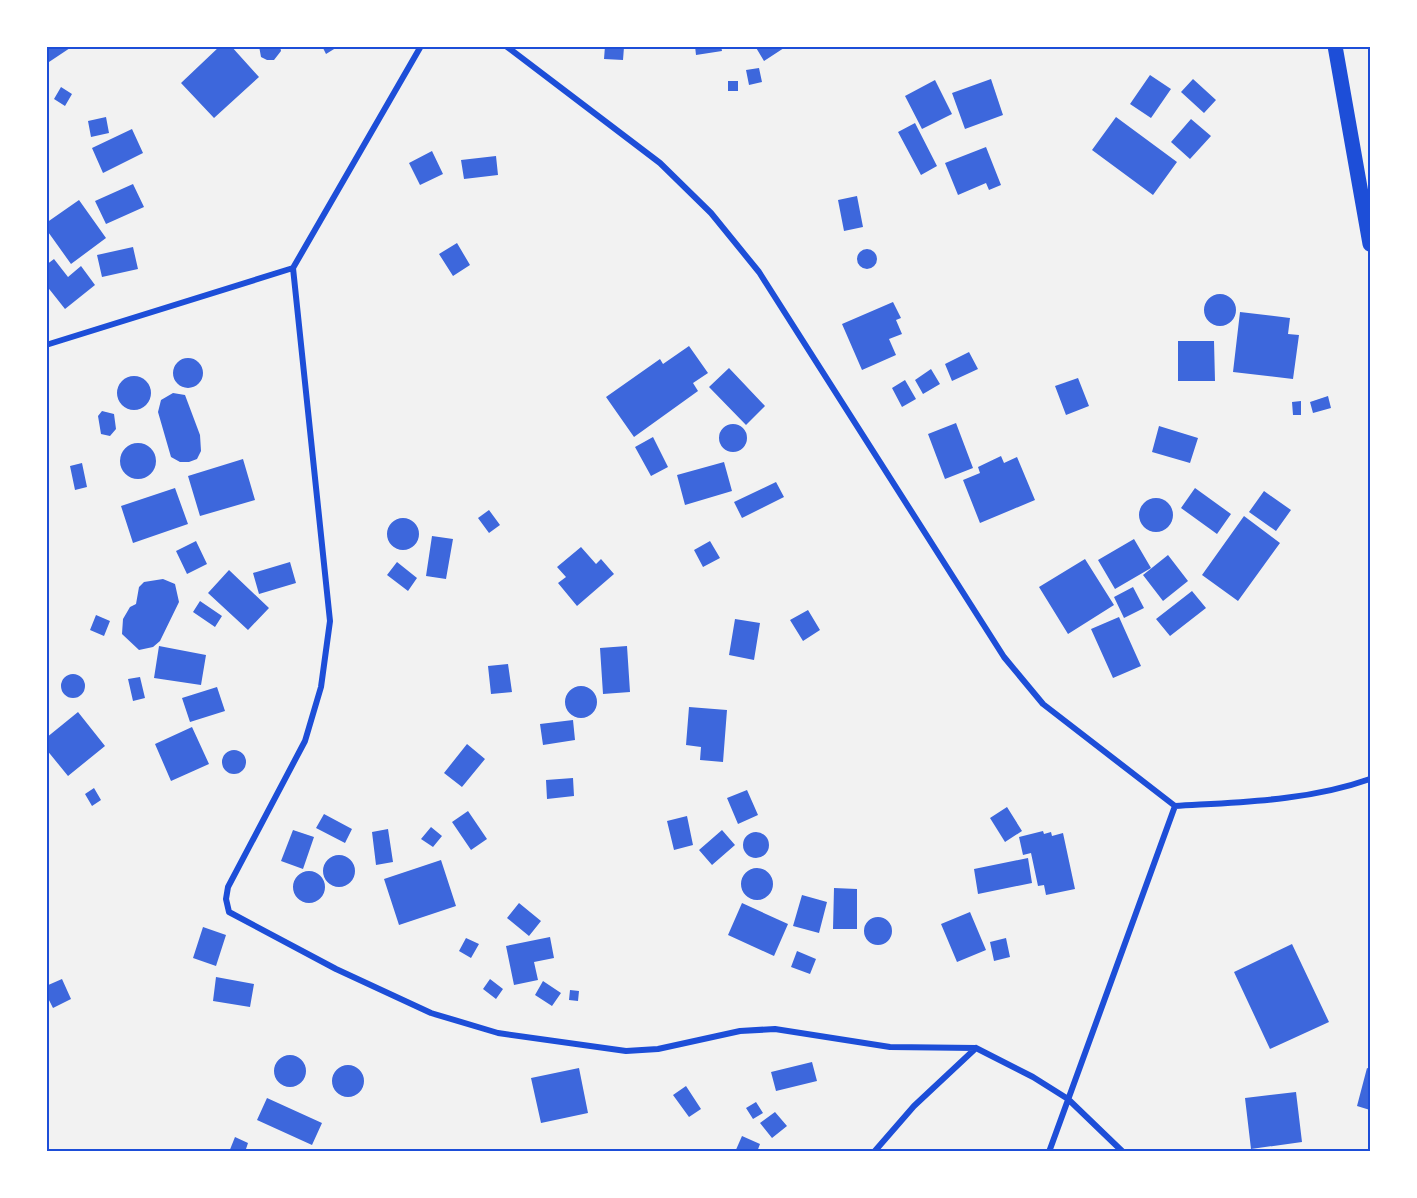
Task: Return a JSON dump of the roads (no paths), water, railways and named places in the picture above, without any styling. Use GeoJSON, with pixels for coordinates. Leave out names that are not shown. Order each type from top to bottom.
{"type":"FeatureCollection","features":[{"type":"Feature","properties":{"kind":"main road"},"geometry":{"type":"LineString","coordinates":[[1335,46],[1371,244]]}},
{"type":"Feature","properties":{"kind":"street"},"geometry":{"type":"LineString","coordinates":[[421,46],[293,268],[330,621],[321,687],[305,741],[228,887],[226,899],[229,912],[336,969],[431,1013],[498,1033],[626,1051],[658,1049],[740,1031],[775,1029],[890,1047],[976,1048],[1033,1077],[1068,1099],[1124,1152]]}},
{"type":"Feature","properties":{"kind":"street"},"geometry":{"type":"LineString","coordinates":[[506,46],[660,163],[711,213],[759,272],[1004,657],[1043,704],[1175,806],[1289,798],[1348,787],[1371,779]]}},
{"type":"Feature","properties":{"kind":"street"},"geometry":{"type":"LineString","coordinates":[[46,345],[293,268]]}},
{"type":"Feature","properties":{"kind":"street"},"geometry":{"type":"LineString","coordinates":[[1048,1152],[1175,806]]}},
{"type":"Feature","properties":{"kind":"street"},"geometry":{"type":"LineString","coordinates":[[874,1152],[914,1106],[976,1048]]}}]}
